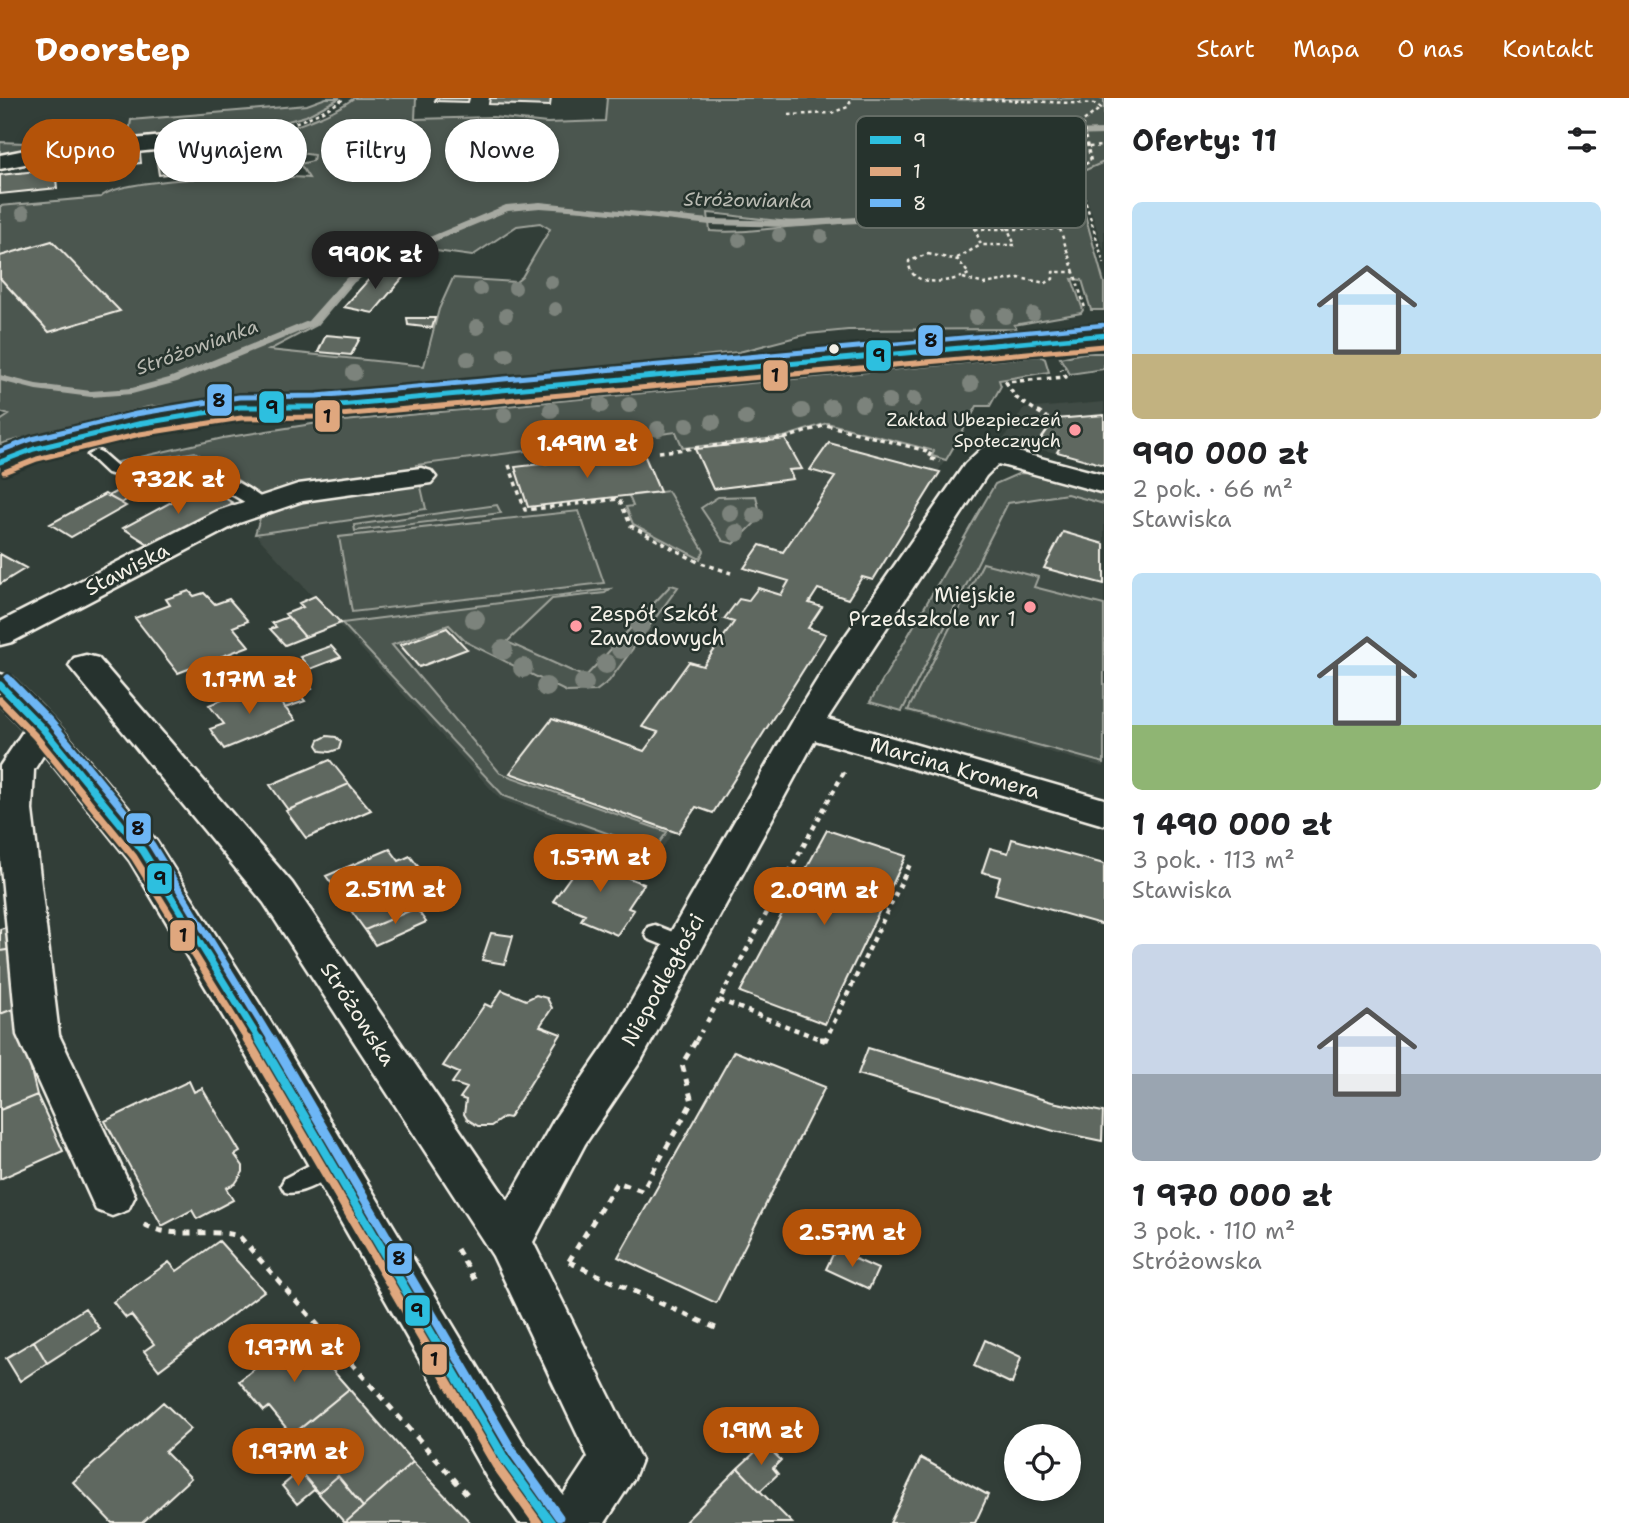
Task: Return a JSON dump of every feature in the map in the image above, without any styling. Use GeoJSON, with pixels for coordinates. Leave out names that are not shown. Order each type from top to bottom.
{"type":"FeatureCollection","features":[{"type":"Feature","properties":{"kind":"main road"},"geometry":{"type":"LineString","coordinates":[[0,485],[96,455],[173,435],[317,407],[1096,326]]}},
{"type":"Feature","properties":{"kind":"main road"},"geometry":{"type":"LineString","coordinates":[[0,462],[34,449],[138,424],[240,407],[317,407]]}},
{"type":"Feature","properties":{"kind":"street"},"geometry":{"type":"LineString","coordinates":[[0,162],[30,156],[154,144]]}},
{"type":"Feature","properties":{"kind":"street","name":"Niepodległości"},"geometry":{"type":"LineString","coordinates":[[509,1242],[570,1131],[627,1046],[669,939],[845,662],[975,470],[992,454],[1104,484]]}},
{"type":"Feature","properties":{"kind":"street","name":"Stawiska"},"geometry":{"type":"LineString","coordinates":[[0,635],[228,517],[298,493],[421,477]]}},
{"type":"Feature","properties":{"kind":"street","name":"Stróżowska"},"geometry":{"type":"LineString","coordinates":[[86,666],[278,893],[509,1242]]}},
{"type":"Feature","properties":{"kind":"street"},"geometry":{"type":"LineString","coordinates":[[0,685],[43,729],[143,851],[332,1163],[505,1460],[551,1523]]}},
{"type":"Feature","properties":{"kind":"street","name":"Marcina Kromera"},"geometry":{"type":"LineString","coordinates":[[806,725],[1104,812]]}},
{"type":"Feature","properties":{"kind":"street"},"geometry":{"type":"LineString","coordinates":[[43,729],[16,769],[14,810],[38,1035],[112,1196]]}},
{"type":"Feature","properties":{"kind":"street"},"geometry":{"type":"LineString","coordinates":[[509,1242],[616,1460],[575,1523]]}},
{"type":"Feature","properties":{"kind":"lane"},"geometry":{"type":"LineString","coordinates":[[96,455],[111,470],[184,472],[209,476],[240,490],[261,505]]}},
{"type":"Feature","properties":{"kind":"lane"},"geometry":{"type":"LineString","coordinates":[[293,1185],[332,1163]]}},
{"type":"Feature","properties":{"kind":"path"},"geometry":{"type":"LineString","coordinates":[[307,120],[327,112],[345,98]]}},
{"type":"Feature","properties":{"kind":"path"},"geometry":{"type":"LineString","coordinates":[[789,115],[831,113],[848,107],[852,98]]}},
{"type":"Feature","properties":{"kind":"path"},"geometry":{"type":"LineString","coordinates":[[952,98],[1095,104],[1101,108],[1086,119]]}},
{"type":"Feature","properties":{"kind":"path"},"geometry":{"type":"LineString","coordinates":[[1086,137],[1091,161],[1086,164]]}},
{"type":"Feature","properties":{"kind":"path"},"geometry":{"type":"LineString","coordinates":[[1088,147],[1104,146]]}},
{"type":"Feature","properties":{"kind":"path"},"geometry":{"type":"LineString","coordinates":[[1086,203],[1104,264]]}},
{"type":"Feature","properties":{"kind":"path"},"geometry":{"type":"LineString","coordinates":[[981,245],[975,229],[1060,229],[1096,326]]}},
{"type":"Feature","properties":{"kind":"path"},"geometry":{"type":"LineString","coordinates":[[956,258],[981,245],[1015,245],[1008,229]]}},
{"type":"Feature","properties":{"kind":"path"},"geometry":{"type":"LineString","coordinates":[[928,254],[956,258],[966,265],[969,274],[950,282],[927,281],[913,275],[908,265],[916,257],[928,254]]}},
{"type":"Feature","properties":{"kind":"path"},"geometry":{"type":"LineString","coordinates":[[1047,270],[1074,272]]}},
{"type":"Feature","properties":{"kind":"path"},"geometry":{"type":"LineString","coordinates":[[963,278],[984,284],[1019,278],[1046,283],[1053,279],[1053,271]]}},
{"type":"Feature","properties":{"kind":"path"},"geometry":{"type":"LineString","coordinates":[[1025,426],[1049,419],[1015,397],[1006,382],[1066,377],[1055,360]]}},
{"type":"Feature","properties":{"kind":"path"},"geometry":{"type":"LineString","coordinates":[[659,453],[786,438],[825,425],[931,452],[928,458],[933,459]]}},
{"type":"Feature","properties":{"kind":"path"},"geometry":{"type":"LineString","coordinates":[[509,465],[525,510],[619,499],[631,526],[698,562],[731,573]]}},
{"type":"Feature","properties":{"kind":"path"},"geometry":{"type":"LineString","coordinates":[[707,1022],[837,785]]}},
{"type":"Feature","properties":{"kind":"path"},"geometry":{"type":"LineString","coordinates":[[719,1000],[825,1041],[911,862]]}},
{"type":"Feature","properties":{"kind":"path"},"geometry":{"type":"LineString","coordinates":[[564,1270],[617,1182],[642,1191],[692,1102],[682,1064],[702,1030]]}},
{"type":"Feature","properties":{"kind":"path"},"geometry":{"type":"LineString","coordinates":[[155,1232],[169,1234],[218,1231],[239,1236],[474,1503]]}},
{"type":"Feature","properties":{"kind":"path"},"geometry":{"type":"LineString","coordinates":[[569,1262],[718,1329]]}},
{"type":"Feature","properties":{"kind":"shaded area"},"geometry":{"type":"Polygon","coordinates":[[[326,98],[340,98],[295,119],[154,119],[154,142],[140,143],[140,119],[307,105],[326,98]]]}},
{"type":"Feature","properties":{"kind":"shaded area"},"geometry":{"type":"Polygon","coordinates":[[[354,98],[416,98],[415,119],[493,117],[511,119],[445,119],[445,182],[559,182],[559,123],[605,121],[607,98],[1104,98],[1104,162],[1086,170],[1086,116],[856,116],[856,218],[818,223],[708,213],[710,231],[729,232],[856,220],[856,228],[1086,228],[1086,218],[1104,283],[1104,310],[1091,310],[1082,280],[1072,279],[1083,310],[1081,313],[1014,325],[1017,329],[848,330],[808,334],[739,352],[694,357],[694,362],[270,397],[270,394],[148,407],[0,444],[0,421],[9,415],[0,412],[0,206],[101,197],[115,190],[160,182],[307,182],[307,162],[313,161],[314,155],[307,154],[307,121],[354,98]],[[540,223],[517,226],[472,256],[422,249],[376,267],[353,282],[317,325],[269,350],[424,366],[439,309],[453,278],[516,282],[522,277],[550,229],[540,223]]]}},
{"type":"Feature","properties":{"kind":"shaded area"},"geometry":{"type":"Polygon","coordinates":[[[0,142],[21,143],[21,154],[0,156],[0,142]]]}},
{"type":"Feature","properties":{"kind":"shaded area"},"geometry":{"type":"Polygon","coordinates":[[[1104,162],[1104,251],[1086,196],[1086,170],[1104,162]]]}},
{"type":"Feature","properties":{"kind":"shaded area"},"geometry":{"type":"Polygon","coordinates":[[[1083,353],[1104,353],[1104,369],[1070,374],[1060,358],[1083,353]]]}},
{"type":"Feature","properties":{"kind":"shaded area"},"geometry":{"type":"Polygon","coordinates":[[[1040,356],[1045,359],[1049,372],[999,380],[1001,386],[990,406],[977,406],[946,460],[932,456],[934,451],[827,423],[784,437],[683,448],[676,432],[416,465],[426,509],[255,534],[266,499],[195,452],[119,465],[114,463],[223,438],[312,424],[1040,356]]]}},
{"type":"Feature","properties":{"kind":"shaded area","name":"Zespół Szkół Zawodowych"},"geometry":{"type":"Polygon","coordinates":[[[974,394],[982,399],[873,580],[862,577],[848,599],[818,590],[809,603],[822,607],[808,628],[826,634],[713,813],[695,807],[678,833],[673,832],[657,856],[500,799],[255,534],[425,509],[416,465],[974,394]]]}},
{"type":"Feature","properties":{"kind":"shaded area"},"geometry":{"type":"Polygon","coordinates":[[[1104,402],[1104,465],[1003,440],[1023,409],[1104,402]]]}},
{"type":"Feature","properties":{"kind":"shaded area"},"geometry":{"type":"Polygon","coordinates":[[[1020,473],[1104,491],[1104,504],[1067,494],[1008,503],[902,711],[870,702],[995,484],[1020,473]]]}},
{"type":"Feature","properties":{"kind":"shaded area"},"geometry":{"type":"Polygon","coordinates":[[[668,491],[704,551],[700,559],[633,524],[626,507],[633,506],[629,496],[668,491]]]}},
{"type":"Feature","properties":{"kind":"shaded area","name":"Miejskie Przedszkole nr 1"},"geometry":{"type":"Polygon","coordinates":[[[1067,494],[1104,504],[1104,767],[902,711],[1008,503],[1067,494]]]}},
{"type":"Feature","properties":{"kind":"shaded area"},"geometry":{"type":"Polygon","coordinates":[[[756,496],[761,517],[734,544],[723,541],[701,508],[718,497],[756,496]]]}},
{"type":"Feature","properties":{"kind":"shaded area"},"geometry":{"type":"Polygon","coordinates":[[[497,505],[501,513],[355,531],[354,525],[497,505]]]}},
{"type":"Feature","properties":{"kind":"shaded area"},"geometry":{"type":"Polygon","coordinates":[[[579,511],[604,583],[352,612],[339,537],[579,511]]]}},
{"type":"Feature","properties":{"kind":"shaded area","name":"Miejskie Przedszkole nr 1"},"geometry":{"type":"Polygon","coordinates":[[[983,563],[1038,577],[1034,587],[1104,605],[1104,763],[908,710],[983,563]]]}},
{"type":"Feature","properties":{"kind":"shaded area"},"geometry":{"type":"Polygon","coordinates":[[[671,585],[678,587],[609,681],[596,691],[567,692],[466,642],[449,625],[392,645],[500,773],[667,832],[654,850],[504,796],[342,623],[610,589],[605,593],[552,599],[507,642],[585,677],[671,585]]]}},
{"type":"Feature","properties":{"kind":"building"},"geometry":{"type":"Polygon","coordinates":[[[436,98],[469,98],[468,102],[435,101],[436,98]]]}},
{"type":"Feature","properties":{"kind":"building"},"geometry":{"type":"Polygon","coordinates":[[[490,98],[551,98],[550,106],[489,104],[490,98]]]}},
{"type":"Feature","properties":{"kind":"building"},"geometry":{"type":"Polygon","coordinates":[[[21,173],[21,182],[56,182],[57,188],[0,194],[0,175],[21,173]]]}},
{"type":"Feature","properties":{"kind":"building"},"geometry":{"type":"Polygon","coordinates":[[[52,241],[120,311],[49,332],[0,278],[0,256],[52,241]]]}},
{"type":"Feature","properties":{"kind":"building"},"geometry":{"type":"Polygon","coordinates":[[[378,269],[406,274],[373,313],[344,307],[378,269]]]}},
{"type":"Feature","properties":{"kind":"building"},"geometry":{"type":"Polygon","coordinates":[[[407,318],[435,318],[432,328],[408,325],[407,318]]]}},
{"type":"Feature","properties":{"kind":"building"},"geometry":{"type":"Polygon","coordinates":[[[326,335],[360,338],[351,355],[318,352],[326,335]]]}},
{"type":"Feature","properties":{"kind":"building","name":"Zakład Ubezpieczeń Społecznych"},"geometry":{"type":"Polygon","coordinates":[[[1104,415],[1104,465],[1057,452],[1060,447],[1039,442],[1055,419],[1104,415]]]}},
{"type":"Feature","properties":{"kind":"building"},"geometry":{"type":"Polygon","coordinates":[[[785,439],[802,469],[789,470],[793,479],[713,489],[695,449],[785,439]]]}},
{"type":"Feature","properties":{"kind":"building"},"geometry":{"type":"Polygon","coordinates":[[[829,443],[940,472],[873,580],[862,577],[848,599],[818,589],[809,603],[822,607],[808,628],[826,634],[713,813],[696,807],[678,833],[510,773],[552,719],[644,751],[658,732],[642,727],[689,662],[703,666],[734,622],[724,619],[739,599],[748,601],[758,588],[781,595],[789,581],[744,568],[760,545],[783,552],[835,477],[810,470],[829,443]]]}},
{"type":"Feature","properties":{"kind":"building"},"geometry":{"type":"Polygon","coordinates":[[[643,452],[660,492],[528,507],[515,467],[643,452]]]}},
{"type":"Feature","properties":{"kind":"building"},"geometry":{"type":"Polygon","coordinates":[[[203,485],[233,503],[153,547],[123,528],[203,485]]]}},
{"type":"Feature","properties":{"kind":"building"},"geometry":{"type":"Polygon","coordinates":[[[119,490],[131,497],[121,503],[108,496],[119,490]]]}},
{"type":"Feature","properties":{"kind":"building"},"geometry":{"type":"Polygon","coordinates":[[[105,494],[126,506],[71,537],[50,524],[105,494]]]}},
{"type":"Feature","properties":{"kind":"building"},"geometry":{"type":"Polygon","coordinates":[[[1063,532],[1104,544],[1104,584],[1044,568],[1063,532]]]}},
{"type":"Feature","properties":{"kind":"building"},"geometry":{"type":"Polygon","coordinates":[[[0,554],[26,568],[0,584],[0,554]]]}},
{"type":"Feature","properties":{"kind":"building"},"geometry":{"type":"Polygon","coordinates":[[[189,591],[194,596],[204,593],[215,604],[229,599],[248,621],[233,627],[249,646],[178,673],[135,618],[170,605],[166,599],[189,591]]]}},
{"type":"Feature","properties":{"kind":"building"},"geometry":{"type":"Polygon","coordinates":[[[315,596],[341,623],[305,637],[285,614],[303,607],[299,603],[315,596]]]}},
{"type":"Feature","properties":{"kind":"building"},"geometry":{"type":"Polygon","coordinates":[[[288,617],[305,637],[285,645],[270,629],[276,627],[272,623],[288,617]]]}},
{"type":"Feature","properties":{"kind":"building"},"geometry":{"type":"Polygon","coordinates":[[[447,628],[467,649],[419,667],[400,645],[447,628]]]}},
{"type":"Feature","properties":{"kind":"building"},"geometry":{"type":"Polygon","coordinates":[[[331,646],[341,657],[310,669],[300,657],[331,646]]]}},
{"type":"Feature","properties":{"kind":"building"},"geometry":{"type":"Polygon","coordinates":[[[297,671],[312,689],[299,695],[284,676],[297,671]]]}},
{"type":"Feature","properties":{"kind":"building"},"geometry":{"type":"Polygon","coordinates":[[[284,676],[305,701],[285,708],[265,683],[284,676]]]}},
{"type":"Feature","properties":{"kind":"building"},"geometry":{"type":"Polygon","coordinates":[[[265,683],[295,720],[224,749],[210,729],[224,724],[209,705],[265,683]]]}},
{"type":"Feature","properties":{"kind":"building"},"geometry":{"type":"Polygon","coordinates":[[[327,736],[336,737],[341,742],[339,749],[321,751],[317,745],[319,740],[327,736]]]}},
{"type":"Feature","properties":{"kind":"building"},"geometry":{"type":"Polygon","coordinates":[[[330,760],[349,784],[288,810],[270,785],[330,760]]]}},
{"type":"Feature","properties":{"kind":"building"},"geometry":{"type":"Polygon","coordinates":[[[349,784],[371,810],[306,838],[286,811],[349,784]]]}},
{"type":"Feature","properties":{"kind":"building"},"geometry":{"type":"Polygon","coordinates":[[[827,830],[906,856],[825,1024],[740,992],[827,830]]]}},
{"type":"Feature","properties":{"kind":"building"},"geometry":{"type":"Polygon","coordinates":[[[1012,839],[1104,864],[1104,925],[995,894],[1000,877],[982,872],[990,848],[1008,853],[1012,839]]]}},
{"type":"Feature","properties":{"kind":"building"},"geometry":{"type":"Polygon","coordinates":[[[390,849],[399,861],[410,856],[431,883],[419,888],[430,902],[365,930],[326,876],[390,849]]]}},
{"type":"Feature","properties":{"kind":"building"},"geometry":{"type":"Polygon","coordinates":[[[588,852],[619,865],[614,872],[644,884],[628,908],[634,910],[617,935],[581,920],[585,914],[553,901],[588,852]]]}},
{"type":"Feature","properties":{"kind":"building"},"geometry":{"type":"Polygon","coordinates":[[[416,908],[426,922],[375,945],[365,930],[416,908]]]}},
{"type":"Feature","properties":{"kind":"building"},"geometry":{"type":"Polygon","coordinates":[[[11,926],[13,949],[0,951],[0,929],[11,926]]]}},
{"type":"Feature","properties":{"kind":"building"},"geometry":{"type":"Polygon","coordinates":[[[491,933],[513,936],[505,964],[482,960],[491,933]]]}},
{"type":"Feature","properties":{"kind":"building"},"geometry":{"type":"Polygon","coordinates":[[[13,949],[16,1008],[0,1014],[0,951],[13,949]]]}},
{"type":"Feature","properties":{"kind":"building"},"geometry":{"type":"Polygon","coordinates":[[[502,990],[526,1000],[536,995],[547,998],[552,1008],[540,1026],[561,1034],[509,1118],[504,1117],[491,1126],[478,1126],[464,1114],[466,1100],[460,1098],[467,1088],[452,1083],[459,1073],[443,1066],[485,1004],[491,1007],[502,990]]]}},
{"type":"Feature","properties":{"kind":"building"},"geometry":{"type":"Polygon","coordinates":[[[16,1008],[37,1095],[0,1110],[0,1014],[16,1008]]]}},
{"type":"Feature","properties":{"kind":"building"},"geometry":{"type":"Polygon","coordinates":[[[868,1048],[1052,1102],[1103,1112],[1102,1141],[1054,1131],[858,1074],[868,1048]]]}},
{"type":"Feature","properties":{"kind":"building"},"geometry":{"type":"Polygon","coordinates":[[[734,1051],[825,1087],[716,1303],[618,1257],[734,1051]]]}},
{"type":"Feature","properties":{"kind":"building"},"geometry":{"type":"Polygon","coordinates":[[[189,1081],[194,1092],[202,1088],[240,1152],[235,1155],[243,1166],[243,1172],[235,1184],[226,1188],[233,1200],[197,1219],[192,1210],[162,1226],[105,1121],[189,1081]]]}},
{"type":"Feature","properties":{"kind":"building"},"geometry":{"type":"Polygon","coordinates":[[[37,1095],[63,1151],[0,1179],[0,1110],[37,1095]]]}},
{"type":"Feature","properties":{"kind":"building"},"geometry":{"type":"Polygon","coordinates":[[[219,1241],[264,1291],[159,1370],[144,1351],[154,1344],[131,1315],[126,1318],[113,1302],[169,1262],[177,1271],[219,1241]]]}},
{"type":"Feature","properties":{"kind":"building"},"geometry":{"type":"Polygon","coordinates":[[[835,1250],[878,1269],[869,1289],[826,1269],[835,1250]]]}},
{"type":"Feature","properties":{"kind":"building"},"geometry":{"type":"Polygon","coordinates":[[[85,1308],[100,1329],[47,1363],[34,1341],[85,1308]]]}},
{"type":"Feature","properties":{"kind":"building"},"geometry":{"type":"Polygon","coordinates":[[[300,1333],[349,1389],[292,1435],[269,1407],[264,1411],[239,1381],[300,1333]]]}},
{"type":"Feature","properties":{"kind":"building"},"geometry":{"type":"Polygon","coordinates":[[[985,1340],[1021,1357],[1012,1384],[974,1366],[985,1340]]]}},
{"type":"Feature","properties":{"kind":"building"},"geometry":{"type":"Polygon","coordinates":[[[34,1341],[47,1363],[20,1381],[6,1358],[34,1341]]]}},
{"type":"Feature","properties":{"kind":"building"},"geometry":{"type":"Polygon","coordinates":[[[349,1389],[413,1462],[363,1507],[338,1476],[318,1493],[279,1446],[349,1389]]]}},
{"type":"Feature","properties":{"kind":"building"},"geometry":{"type":"Polygon","coordinates":[[[163,1402],[191,1429],[165,1452],[191,1478],[142,1523],[112,1523],[73,1482],[163,1402]]]}},
{"type":"Feature","properties":{"kind":"building"},"geometry":{"type":"Polygon","coordinates":[[[764,1444],[781,1460],[773,1468],[778,1474],[760,1491],[738,1468],[764,1444]]]}},
{"type":"Feature","properties":{"kind":"building"},"geometry":{"type":"Polygon","coordinates":[[[921,1458],[988,1495],[975,1523],[890,1523],[921,1458]]]}},
{"type":"Feature","properties":{"kind":"building"},"geometry":{"type":"Polygon","coordinates":[[[413,1462],[471,1523],[345,1523],[363,1507],[413,1462]]]}},
{"type":"Feature","properties":{"kind":"building"},"geometry":{"type":"Polygon","coordinates":[[[738,1468],[792,1523],[684,1523],[738,1468]]]}},
{"type":"Feature","properties":{"kind":"building"},"geometry":{"type":"Polygon","coordinates":[[[300,1471],[315,1489],[297,1504],[282,1486],[300,1471]]]}},
{"type":"Feature","properties":{"kind":"building"},"geometry":{"type":"Polygon","coordinates":[[[338,1476],[363,1507],[345,1523],[318,1493],[338,1476]]]}},
{"type":"Feature","properties":{"kind":"waterway","name":"Stróżowianka"},"geometry":{"type":"LineString","coordinates":[[1086,133],[1104,132]]}},
{"type":"Feature","properties":{"kind":"waterway","name":"Stróżowianka"},"geometry":{"type":"LineString","coordinates":[[0,378],[36,387],[91,394],[132,391],[173,380],[312,323],[349,280],[387,258],[506,208],[540,205],[710,222],[787,224],[856,220]]}},
{"type":"Feature","properties":{"kind":"transit line","name":"8"},"geometry":{"type":"LineString","coordinates":[[0,451],[32,439],[136,414],[239,397],[317,396],[1103,325]]}},
{"type":"Feature","properties":{"kind":"transit line","name":"9"},"geometry":{"type":"LineString","coordinates":[[0,462],[34,449],[138,424],[240,407],[317,407],[1104,335]]}},
{"type":"Feature","properties":{"kind":"transit line","name":"1"},"geometry":{"type":"LineString","coordinates":[[4,472],[37,459],[140,434],[241,418],[318,417],[1104,346]]}},
{"type":"Feature","properties":{"kind":"transit line","name":"8"},"geometry":{"type":"LineString","coordinates":[[8,678],[51,722],[152,845],[260,1021],[514,1454],[559,1517]]}},
{"type":"Feature","properties":{"kind":"transit line","name":"9"},"geometry":{"type":"LineString","coordinates":[[0,685],[43,729],[143,851],[251,1026],[505,1460],[551,1523]]}},
{"type":"Feature","properties":{"kind":"transit line","name":"1"},"geometry":{"type":"LineString","coordinates":[[0,700],[35,736],[134,857],[242,1031],[496,1465],[538,1523]]}},
{"type":"Feature","properties":{"kind":"place","name":"Zakład Ubezpieczeń Społecznych"},"geometry":{"type":"Point","coordinates":[1075,430]}},
{"type":"Feature","properties":{"kind":"place","name":"Miejskie Przedszkole nr 1"},"geometry":{"type":"Point","coordinates":[1030,607]}},
{"type":"Feature","properties":{"kind":"place","name":"Zespół Szkół Zawodowych"},"geometry":{"type":"Point","coordinates":[576,626]}}]}
